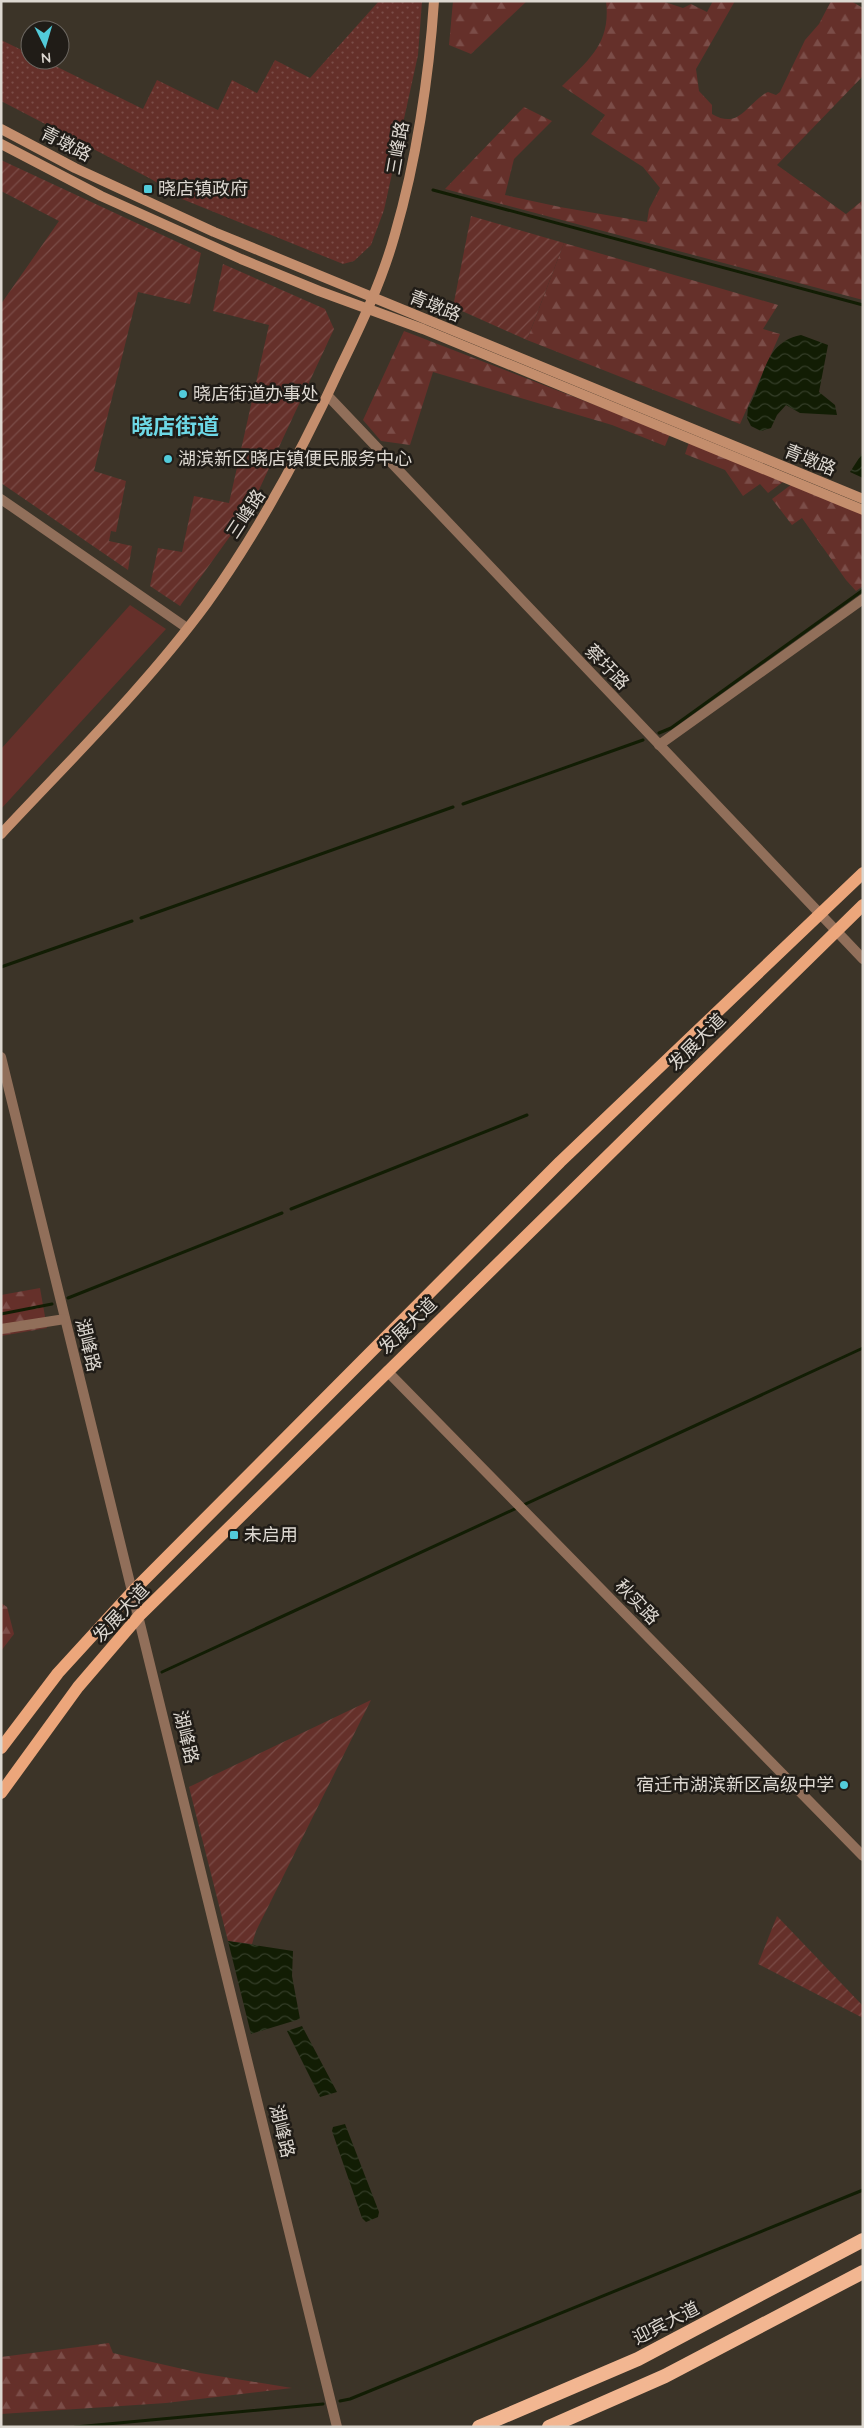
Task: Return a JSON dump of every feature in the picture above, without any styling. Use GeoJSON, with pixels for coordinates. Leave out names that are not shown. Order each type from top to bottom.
{"type":"FeatureCollection","features":[{"type":"Feature","properties":{"kind":"highway","name":"迎宾大道"},"geometry":{"type":"LineString","coordinates":[[479,2427],[638,2359],[863,2240]]}},
{"type":"Feature","properties":{"kind":"highway"},"geometry":{"type":"LineString","coordinates":[[549,2427],[665,2376],[863,2272]]}},
{"type":"Feature","properties":{"kind":"main road","name":"三峰路"},"geometry":{"type":"LineString","coordinates":[[1,834],[148,674],[187,628],[212,594],[280,490],[328,396],[373,298],[395,236],[415,148],[434,1]]}},
{"type":"Feature","properties":{"kind":"main road","name":"青墩路"},"geometry":{"type":"LineString","coordinates":[[1,129],[75,168],[214,232],[863,500]]}},
{"type":"Feature","properties":{"kind":"main road","name":"青墩路"},"geometry":{"type":"LineString","coordinates":[[1,144],[160,223],[241,259],[423,329],[863,510]]}},
{"type":"Feature","properties":{"kind":"main road","name":"发展大道"},"geometry":{"type":"LineString","coordinates":[[1,1748],[58,1673],[133,1591],[560,1162],[863,872]]}},
{"type":"Feature","properties":{"kind":"main road","name":"发展大道"},"geometry":{"type":"LineString","coordinates":[[1,1793],[78,1687],[139,1616],[863,904]]}},
{"type":"Feature","properties":{"kind":"street","name":"蔡圩路"},"geometry":{"type":"LineString","coordinates":[[328,396],[863,959]]}},
{"type":"Feature","properties":{"kind":"street"},"geometry":{"type":"LineString","coordinates":[[1,499],[187,628]]}},
{"type":"Feature","properties":{"kind":"street"},"geometry":{"type":"LineString","coordinates":[[659,745],[863,599]]}},
{"type":"Feature","properties":{"kind":"street","name":"湖峰路"},"geometry":{"type":"LineString","coordinates":[[1,1056],[337,2427]]}},
{"type":"Feature","properties":{"kind":"street"},"geometry":{"type":"LineString","coordinates":[[1,1329],[65,1319]]}},
{"type":"Feature","properties":{"kind":"street","name":"秋实路"},"geometry":{"type":"LineString","coordinates":[[388,1371],[863,1856]]}},
{"type":"Feature","properties":{"kind":"green space"},"geometry":{"type":"Polygon","coordinates":[[[379,1],[422,1],[418,55],[384,210],[371,245],[354,261],[343,264],[182,199],[151,179],[1,101],[1,40],[20,49],[20,70],[63,70],[143,109],[157,80],[218,110],[232,80],[257,93],[275,60],[310,78],[379,1]]]}},
{"type":"Feature","properties":{"kind":"green space"},"geometry":{"type":"Polygon","coordinates":[[[453,1],[527,1],[471,54],[449,45],[453,1]]]}},
{"type":"Feature","properties":{"kind":"green space"},"geometry":{"type":"Polygon","coordinates":[[[606,1],[662,1],[683,8],[691,4],[707,12],[713,1],[735,1],[696,69],[699,91],[712,105],[712,114],[730,119],[743,113],[768,92],[776,95],[780,92],[805,40],[819,24],[831,1],[851,1],[863,8],[863,76],[777,165],[846,214],[863,200],[863,300],[445,189],[524,107],[552,121],[514,159],[505,195],[560,207],[647,222],[649,209],[660,188],[643,167],[591,134],[605,115],[562,86],[590,58],[602,39],[607,16],[606,1]]]}},
{"type":"Feature","properties":{"kind":"green space"},"geometry":{"type":"Polygon","coordinates":[[[1,160],[201,253],[190,304],[138,292],[94,471],[126,481],[116,532],[111,531],[109,541],[132,546],[128,570],[1,483],[1,304],[59,221],[1,191],[1,160]]]}},
{"type":"Feature","properties":{"kind":"green space"},"geometry":{"type":"Polygon","coordinates":[[[471,216],[564,243],[527,340],[453,307],[471,216]]]}},
{"type":"Feature","properties":{"kind":"green space"},"geometry":{"type":"Polygon","coordinates":[[[564,243],[778,305],[763,329],[780,334],[740,424],[527,340],[564,243]]]}},
{"type":"Feature","properties":{"kind":"green space"},"geometry":{"type":"Polygon","coordinates":[[[223,264],[325,309],[334,329],[251,507],[180,606],[150,586],[158,548],[182,552],[194,496],[229,503],[269,325],[213,311],[223,264]]]}},
{"type":"Feature","properties":{"kind":"green space"},"geometry":{"type":"Polygon","coordinates":[[[404,331],[670,434],[665,446],[612,425],[433,372],[410,445],[381,441],[363,420],[404,331]]]}},
{"type":"Feature","properties":{"kind":"green space"},"geometry":{"type":"Polygon","coordinates":[[[689,442],[783,482],[768,493],[760,484],[743,496],[725,470],[685,454],[689,442]]]}},
{"type":"Feature","properties":{"kind":"green space"},"geometry":{"type":"Polygon","coordinates":[[[792,484],[863,514],[863,586],[856,591],[802,518],[792,525],[772,499],[792,484]]]}},
{"type":"Feature","properties":{"kind":"green space"},"geometry":{"type":"Polygon","coordinates":[[[130,605],[166,629],[1,809],[1,749],[130,605]]]}},
{"type":"Feature","properties":{"kind":"green space"},"geometry":{"type":"Polygon","coordinates":[[[40,1288],[47,1328],[1,1336],[1,1295],[40,1288]]]}},
{"type":"Feature","properties":{"kind":"green space"},"geometry":{"type":"Polygon","coordinates":[[[1,1603],[7,1607],[14,1634],[1,1651],[1,1603]]]}},
{"type":"Feature","properties":{"kind":"green space"},"geometry":{"type":"Polygon","coordinates":[[[371,1700],[256,1931],[252,1944],[228,1941],[189,1787],[371,1700]]]}},
{"type":"Feature","properties":{"kind":"green space"},"geometry":{"type":"Polygon","coordinates":[[[777,1916],[863,2006],[863,2018],[758,1964],[777,1916]]]}},
{"type":"Feature","properties":{"kind":"green space"},"geometry":{"type":"Polygon","coordinates":[[[109,2343],[113,2353],[200,2373],[292,2388],[166,2403],[1,2414],[1,2357],[109,2343]]]}},
{"type":"Feature","properties":{"kind":"water"},"geometry":{"type":"Polygon","coordinates":[[[801,335],[828,345],[819,392],[835,405],[837,415],[800,413],[786,405],[777,415],[771,428],[761,431],[751,426],[747,418],[748,408],[772,354],[779,345],[801,335]]]}},
{"type":"Feature","properties":{"kind":"water"},"geometry":{"type":"Polygon","coordinates":[[[863,452],[863,478],[850,472],[863,452]]]}},
{"type":"Feature","properties":{"kind":"water"},"geometry":{"type":"Polygon","coordinates":[[[228,1941],[293,1951],[292,1976],[300,2019],[251,2034],[228,1941]]]}},
{"type":"Feature","properties":{"kind":"water"},"geometry":{"type":"Polygon","coordinates":[[[302,2026],[337,2092],[320,2097],[287,2031],[302,2026]]]}},
{"type":"Feature","properties":{"kind":"water"},"geometry":{"type":"Polygon","coordinates":[[[345,2124],[379,2212],[378,2217],[366,2222],[362,2218],[332,2131],[333,2127],[345,2124]]]}},
{"type":"Feature","properties":{"kind":"waterway"},"geometry":{"type":"LineString","coordinates":[[433,190],[863,305]]}},
{"type":"Feature","properties":{"kind":"waterway"},"geometry":{"type":"LineString","coordinates":[[659,733],[671,728],[863,590]]}},
{"type":"Feature","properties":{"kind":"waterway"},"geometry":{"type":"LineString","coordinates":[[463,804],[643,740]]}},
{"type":"Feature","properties":{"kind":"waterway"},"geometry":{"type":"LineString","coordinates":[[141,918],[453,807]]}},
{"type":"Feature","properties":{"kind":"waterway"},"geometry":{"type":"LineString","coordinates":[[1,967],[132,921]]}},
{"type":"Feature","properties":{"kind":"waterway"},"geometry":{"type":"LineString","coordinates":[[291,1209],[527,1115]]}},
{"type":"Feature","properties":{"kind":"waterway"},"geometry":{"type":"LineString","coordinates":[[68,1298],[282,1213]]}},
{"type":"Feature","properties":{"kind":"waterway"},"geometry":{"type":"LineString","coordinates":[[1,1314],[52,1304]]}},
{"type":"Feature","properties":{"kind":"waterway"},"geometry":{"type":"LineString","coordinates":[[162,1672],[863,1348]]}},
{"type":"Feature","properties":{"kind":"waterway"},"geometry":{"type":"LineString","coordinates":[[340,2401],[350,2399],[863,2190]]}},
{"type":"Feature","properties":{"kind":"waterway"},"geometry":{"type":"LineString","coordinates":[[75,2427],[323,2404]]}},
{"type":"Feature","properties":{"kind":"place","name":"晓店镇政府"},"geometry":{"type":"Point","coordinates":[148,189]}},
{"type":"Feature","properties":{"kind":"place","name":"晓店街道办事处"},"geometry":{"type":"Point","coordinates":[183,394]}},
{"type":"Feature","properties":{"kind":"place","name":"湖滨新区晓店镇便民服务中心"},"geometry":{"type":"Point","coordinates":[168,459]}},
{"type":"Feature","properties":{"kind":"place","name":"未启用"},"geometry":{"type":"Point","coordinates":[234,1535]}},
{"type":"Feature","properties":{"kind":"place","name":"宿迁市湖滨新区高级中学"},"geometry":{"type":"Point","coordinates":[844,1785]}},
{"type":"Feature","properties":{"kind":"district","name":"晓店街道"},"geometry":{"type":"Point","coordinates":[175,426]}}]}
